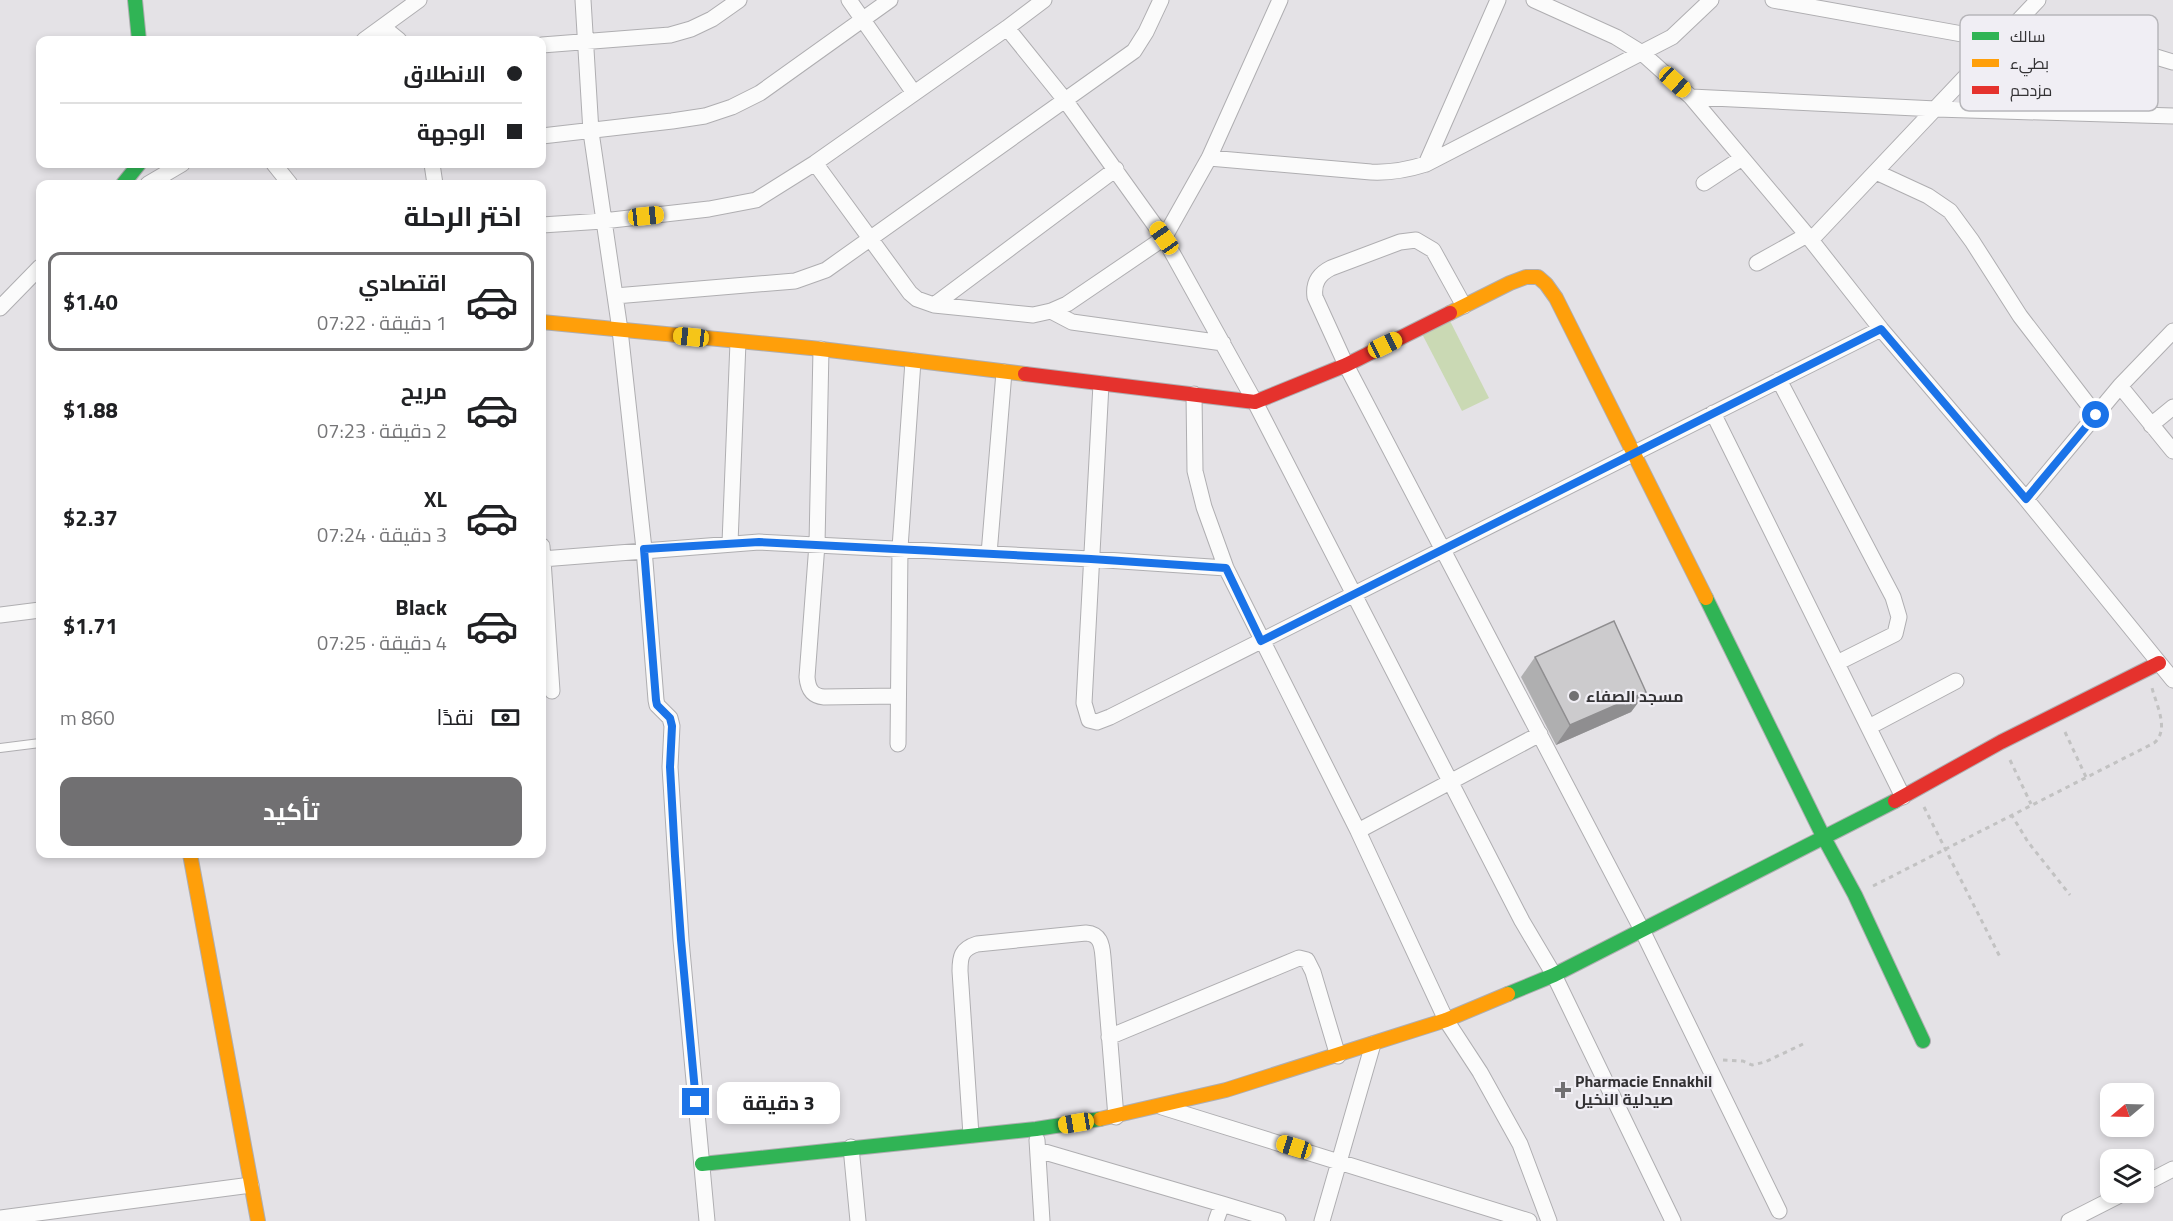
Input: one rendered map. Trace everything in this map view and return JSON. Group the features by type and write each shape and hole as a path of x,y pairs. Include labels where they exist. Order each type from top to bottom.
{"street":[{"path":"135,0 139,36"},
{"path":"370,36 419,0"},
{"path":"584,0 591,132 620,330 644,549 656,700 657,705 670,718 672,726 670,767 680,929 708,1221"},
{"path":"546,45 649,38 691,29 712,19 739,0"},
{"path":"849,0 914,93"},
{"path":"546,136 591,132 705,116 732,107 760,93 890,0"},
{"path":"546,225 603,221 756,200 815,163 1044,0"},
{"path":"615,296 795,281 826,270 1134,51 1161,0"},
{"path":"815,163 916,299 934,305 1033,315 1051,311 1066,304 1164,238 1209,158 1280,0"},
{"path":"1426,164 1498,0"},
{"path":"1534,0 1616,37 1642,53 1691,97 1809,237 1881,329 2026,499 2173,680"},
{"path":"1209,158 1371,172 1390,173 1410,170 1426,164 1672,37 1711,0"},
{"path":"1773,0 1960,34"},
{"path":"2021,15 2031,2"},
{"path":"383,27 394,36"},
{"path":"1007,28 1065,100 1164,238 1223,343 1522,921 1554,975 1673,1221"},
{"path":"2158,58 2173,62"},
{"path":"1757,263 1809,237 1876,172 1960,85"},
{"path":"1691,97 1960,111"},
{"path":"1976,111 2173,116"},
{"path":"1704,183 1742,158"},
{"path":"126,180 136,168"},
{"path":"155,180 175,168"},
{"path":"277,168 287,180"},
{"path":"934,305 1116,169"},
{"path":"1876,172 1928,196 1950,211 2020,316 2096,415"},
{"path":"1464,306 1433,250 1416,240 1400,242 1331,268 1322,273 1314,289 1315,297 1346,364 1441,550 1642,930 1779,1212"},
{"path":"0,308 36,271"},
{"path":"546,322 821,349 1255,402 1346,364 1527,276 1534,276 1545,281 1634,453 1823,836 1855,895 1923,1041"},
{"path":"1051,311 1071,322 1223,343"},
{"path":"1101,384 1084,703 1087,717 1092,722 1110,717 1881,329"},
{"path":"2026,499 2120,386 2173,331"},
{"path":"730,543 738,342"},
{"path":"821,349 817,544 807,677 810,691 824,698 898,696"},
{"path":"898,744 900,548 913,361"},
{"path":"989,554 1004,372"},
{"path":"1779,380 1893,597 1899,616 1895,634 1837,663"},
{"path":"2120,386 2173,451"},
{"path":"1194,394 1195,471 1204,507 1226,568 1358,831 1446,1020 1480,1072 1520,1144 1549,1221"},
{"path":"2151,425 2173,407"},
{"path":"1713,413 1869,727 1909,793"},
{"path":"546,554 759,542 900,548 1226,568"},
{"path":"546,609 552,691"},
{"path":"0,615 36,610"},
{"path":"702,1164 1036,1129 1116,1117 1226,1090 1446,1020 1554,975 1909,793 2001,742 2159,663"},
{"path":"1869,727 1956,681"},
{"path":"1358,831 1540,734"},
{"path":"191,858 258,1221"},
{"path":"971,1135 960,971 960,958 963,951 969,947 1086,933 1096,936 1102,945 1116,1117"},
{"path":"1109,1037 1299,958 1307,960 1313,972 1338,1056"},
{"path":"1322,1221 1373,1044"},
{"path":"1162,1107 1529,1221"},
{"path":"1036,1129 1042,1221"},
{"path":"851,1147 858,1221"},
{"path":"1038,1150 1278,1221"},
{"path":"2154,1179 2173,1169"},
{"path":"0,1218 251,1185"},
{"path":"2069,1221 2104,1203"},
{"path":"1216,1221 1222,1204"}],"lane":[{"path":"0,748 36,744"}],"path":[{"path":"1855,895 2154,743 2160,737 2161,720 2145,670"},
{"path":"2057,714 2086,777"},
{"path":"2001,742 2031,804"},
{"path":"1909,793 1945,848 2000,957"},
{"path":"2011,814 2028,842 2070,895"},
{"path":"1708,1066 1726,1059 1743,1061 1752,1065 1765,1062 1803,1044"}],"green space":[{"path":"1448,317 1489,398 1462,411 1420,330"}],"building":[{"path":"1614,621 1646,692 1570,725 1535,657"}],"traffic: fast":[{"path":"135,0 139,36"},
{"path":"126,180 136,168"},
{"path":"1706,598 1823,836 1855,895 1923,1041"},
{"path":"1508,994 1554,975 1895,801"},
{"path":"702,1164 1036,1129 1100,1119"}],"traffic: slow":[{"path":"1450,313 1526,277 1538,277 1546,284 1556,298 1706,598"},
{"path":"546,322 821,349 1025,374"},
{"path":"191,858 258,1221"},
{"path":"1100,1119 1226,1090 1446,1020 1508,994"}],"traffic: jam":[{"path":"1025,374 1255,402 1346,365 1450,313"},
{"path":"1895,801 2001,742 2159,663"}],"place":[{"name":"مسجد الصفاء","path":"1574,696"},
{"name":"Pharmacie Ennakhil صيدلية النخيل","path":"1563,1090"}],"route":[{"path":"696,1102 675,856 670,767 672,726 670,718 657,705 656,700 644,549 759,542 1226,568 1261,641 1881,329 2026,499 2096,415"}]}
